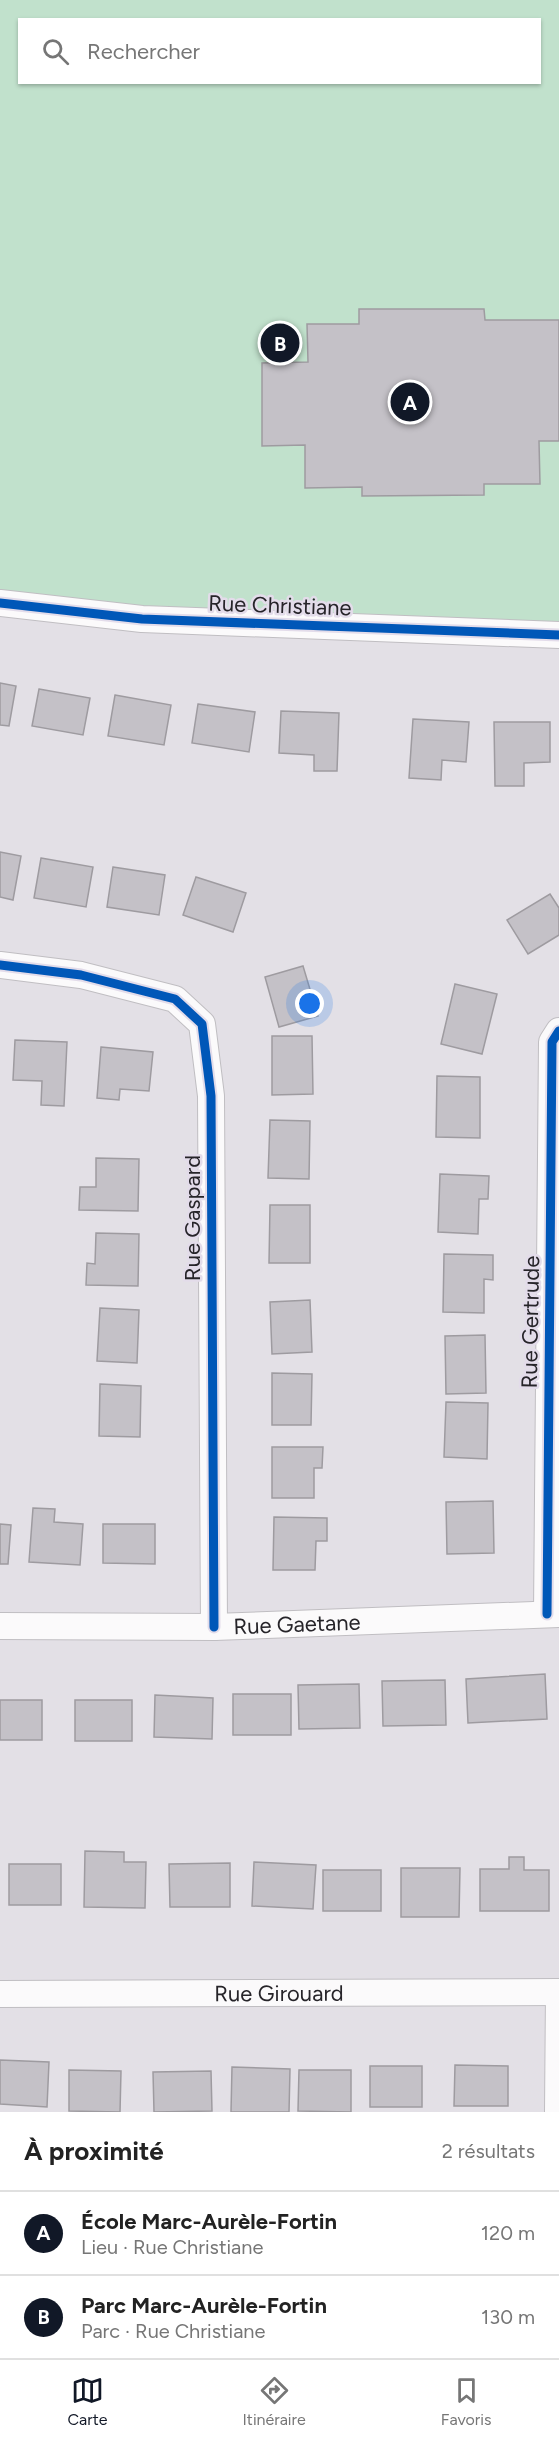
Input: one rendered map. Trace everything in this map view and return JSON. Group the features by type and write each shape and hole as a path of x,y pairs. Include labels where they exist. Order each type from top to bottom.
{"street":[{"name":"Rue Christiane","path":"0,603 142,619 559,634"},
{"name":"Rue Gaspard","path":"0,965 81,975 175,999 202,1024 211,1096 214,1627"},
{"name":"Rue Gertrude","path":"553,1614 552,1042 559,1031"},
{"name":"Rue Gaetane","path":"0,1626 214,1627 553,1614"},
{"name":"Rue Girouard","path":"0,1994 559,1992"},
{"path":"558,2112 559,1992"}],"green space":[{"path":"0,0 559,0 559,635 0,603"}],"building":[{"path":"359,309 484,309 485,320 559,320 559,441 539,441 540,484 484,484 484,495 362,496 362,487 305,488 305,445 262,446 262,363 308,362 307,324 359,324"},
{"path":"0,683 16,686 9,726 0,725"},
{"path":"39,689 90,698 83,735 32,726"},
{"path":"115,695 171,705 164,745 108,736"},
{"path":"198,704 255,712 249,752 192,743"},
{"path":"281,711 339,713 337,771 314,771 314,755 279,753"},
{"path":"413,719 469,722 466,762 442,760 441,780 409,778"},
{"path":"494,722 550,722 550,762 524,763 524,786 495,786"},
{"path":"0,852 21,856 13,900 0,897"},
{"path":"41,858 93,867 86,907 34,898"},
{"path":"113,867 165,875 159,915 107,907"},
{"path":"196,877 246,893 233,932 183,915"},
{"path":"550,894 559,908 559,935 528,954 507,920"},
{"path":"303,966 318,1016 279,1027 265,977"},
{"path":"455,984 497,994 482,1054 441,1044"},
{"path":"272,1036 312,1036 313,1094 272,1095"},
{"path":"15,1040 67,1042 64,1106 41,1105 42,1081 13,1080"},
{"path":"101,1047 153,1052 149,1091 120,1089 119,1100 97,1098"},
{"path":"437,1076 480,1077 480,1138 436,1137"},
{"path":"270,1120 310,1121 309,1179 268,1178"},
{"path":"96,1158 139,1159 138,1211 79,1210 80,1187 96,1187"},
{"path":"440,1174 489,1176 488,1199 479,1199 478,1234 438,1232"},
{"path":"270,1205 310,1205 310,1263 269,1263"},
{"path":"96,1233 139,1234 138,1286 86,1285 87,1263 95,1264"},
{"path":"444,1254 493,1255 493,1280 484,1279 484,1313 443,1312"},
{"path":"310,1300 312,1352 272,1354 270,1302"},
{"path":"100,1308 139,1310 137,1363 97,1361"},
{"path":"485,1335 486,1393 446,1394 445,1336"},
{"path":"272,1373 312,1374 311,1425 272,1425"},
{"path":"100,1384 141,1386 140,1437 99,1436"},
{"path":"446,1402 488,1403 487,1459 444,1457"},
{"path":"272,1447 323,1447 322,1468 314,1468 314,1498 272,1498"},
{"path":"493,1501 494,1553 447,1554 446,1502"},
{"path":"33,1508 55,1509 54,1522 83,1524 80,1565 29,1562"},
{"path":"274,1517 327,1518 327,1541 316,1541 315,1570 273,1570"},
{"path":"0,1524 11,1525 8,1564 0,1564"},
{"path":"103,1524 155,1524 155,1564 103,1563"},
{"path":"545,1674 547,1719 468,1723 466,1679"},
{"path":"445,1680 446,1725 383,1726 382,1681"},
{"path":"359,1684 360,1728 299,1729 298,1685"},
{"path":"233,1694 291,1694 291,1735 233,1735"},
{"path":"155,1695 213,1698 212,1739 154,1737"},
{"path":"0,1700 42,1700 42,1740 0,1740"},
{"path":"75,1700 132,1700 132,1741 75,1741"},
{"path":"85,1851 124,1852 124,1862 146,1862 145,1908 84,1907"},
{"path":"509,1857 524,1857 524,1870 549,1870 549,1911 480,1911 480,1869 509,1869"},
{"path":"254,1862 316,1865 313,1909 252,1906"},
{"path":"230,1863 230,1907 170,1907 169,1864"},
{"path":"9,1864 61,1864 61,1905 9,1905"},
{"path":"401,1868 460,1868 459,1917 401,1917"},
{"path":"323,1870 381,1870 381,1911 323,1911"},
{"path":"0,2060 49,2062 47,2107 0,2104"},
{"path":"455,2065 508,2066 508,2106 454,2106"},
{"path":"370,2066 422,2066 422,2107 370,2107"},
{"path":"232,2067 290,2069 289,2112 231,2112"},
{"path":"69,2070 121,2071 120,2112 69,2111"},
{"path":"299,2070 351,2070 351,2112 298,2111"},
{"path":"211,2071 212,2111 154,2112 153,2072"}],"cycle path":[{"path":"0,603 142,619 559,635"},
{"path":"0,965 81,975 175,999 202,1024 211,1096 214,1627"},
{"path":"547,1614 552,1042 559,1031"}],"place":[{"name":"Parc Marc-Aurèle-Fortin","path":"280,343"},
{"name":"École Marc-Aurèle-Fortin","path":"410,402"}]}
